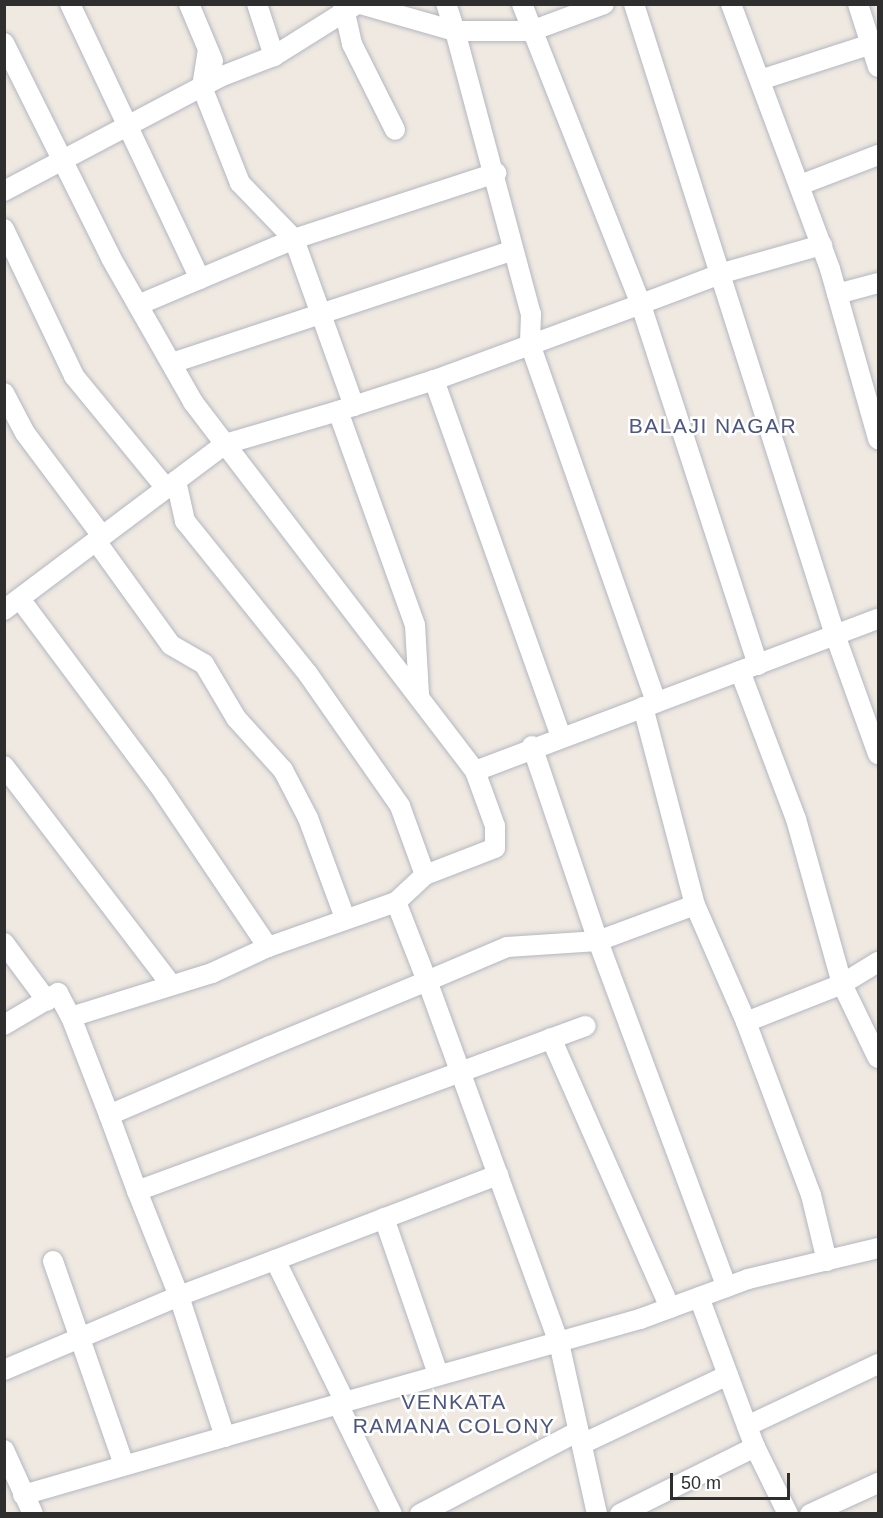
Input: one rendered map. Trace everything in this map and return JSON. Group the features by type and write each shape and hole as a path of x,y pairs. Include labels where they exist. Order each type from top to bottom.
{"street":[{"path":"70,4 125,125 200,279"},
{"path":"189,4 208,50 211,82 240,183 294,239 320,313 346,409 415,625 418,694"},
{"path":"257,4 274,56"},
{"path":"446,4 496,173 511,251 531,314 530,344 649,705 695,905 746,1022 811,1195 827,1261"},
{"path":"522,4 641,304 796,819 842,984 879,1058"},
{"path":"4,190 63,156 211,82 274,56 350,7 455,31 531,31 604,4"},
{"path":"634,4 723,273 834,632 879,754"},
{"path":"731,4 822,245 879,439"},
{"path":"858,4 874,43 879,67"},
{"path":"350,7 351,44 395,130"},
{"path":"4,43 9,64 63,156 138,305 172,363 225,444 475,771 495,826 495,848 425,875 396,902 345,918 327,930 268,947 212,973 169,982 71,1017"},
{"path":"760,80 874,43"},
{"path":"800,184 879,155"},
{"path":"138,305 294,239 496,173"},
{"path":"4,229 74,376 171,485 184,521 308,674 400,806 425,875"},
{"path":"268,947 158,784 9,605 225,444 346,409 434,380 723,273 822,245"},
{"path":"172,363 511,251"},
{"path":"837,294 879,283"},
{"path":"434,380 561,736"},
{"path":"4,393 25,433 171,645 204,664 236,718 283,770 308,818 345,918"},
{"path":"475,771 532,746 823,643 834,632 879,619"},
{"path":"532,746 598,941 727,1287"},
{"path":"4,766 169,982"},
{"path":"396,902 559,1343 595,1512"},
{"path":"109,1115 507,947 598,941 695,905"},
{"path":"4,943 47,1001"},
{"path":"746,1022 842,984 879,962"},
{"path":"4,1025 58,993 71,1017 179,1296 225,1437"},
{"path":"137,1191 586,1026"},
{"path":"551,1038 670,1308"},
{"path":"4,1370 179,1296 498,1175"},
{"path":"384,1218 438,1374"},
{"path":"23,1495 438,1374 559,1343 670,1308 727,1287 879,1248"},
{"path":"275,1260 392,1514"},
{"path":"53,1261 124,1465"},
{"path":"699,1297 755,1447 788,1514"},
{"path":"747,1426 879,1364"},
{"path":"420,1514 580,1437 728,1375"},
{"path":"620,1514 755,1447"},
{"path":"4,1450 33,1514"},
{"path":"810,1514 879,1483"}],"district":[{"name":"BALAJI NAGAR","path":"713,426"},
{"name":"VENKATA RAMANA COLONY","path":"454,1414"}]}
